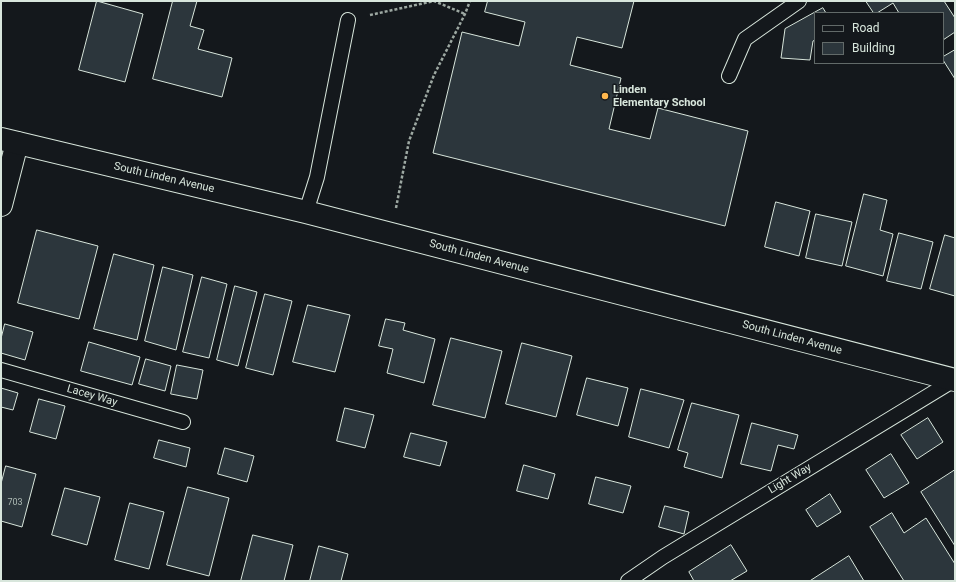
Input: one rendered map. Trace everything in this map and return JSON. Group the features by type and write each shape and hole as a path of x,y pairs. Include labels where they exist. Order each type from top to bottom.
{"street":[{"name":"South Linden Avenue","path":"9,141 306,212 954,380"},
{"path":"1,205 9,141"}],"lane":[{"path":"729,76 745,39 799,1"},
{"path":"306,212 317,177 348,20"},
{"name":"Lacey Way","path":"1,370 183,422"},
{"name":"Light Way","path":"628,581 663,556 954,380"}],"path":[{"path":"348,20 434,1 465,14"},
{"path":"396,209 408,141 434,75 470,1"}],"building":[{"path":"97,1 143,14 125,82 79,70"},
{"path":"173,1 197,1 190,26 204,30 198,49 232,58 222,97 153,79"},
{"name":"Linden Elementary School","path":"488,1 634,1 622,48 577,37 570,65 621,78 609,129 650,139 658,108 748,131 725,226 433,153 462,32 519,46 525,22 485,12"},
{"path":"866,1 944,1 955,18 955,32 944,39 944,12 898,12 893,3 879,12 873,12"},
{"path":"823,8 825,12 816,12"},
{"path":"814,13 814,40 810,60 781,58 785,29"},
{"path":"955,50 955,79 944,62 944,56"},
{"path":"864,194 887,200 880,230 893,234 883,276 846,266"},
{"path":"776,202 810,211 799,256 765,247"},
{"path":"816,214 852,222 842,266 806,258"},
{"path":"37,230 98,246 79,319 18,303"},
{"path":"899,233 933,242 921,289 887,281"},
{"path":"945,235 955,238 955,296 930,289"},
{"path":"114,254 154,265 137,340 94,329"},
{"path":"163,267 193,275 176,350 145,341"},
{"path":"202,277 227,284 209,358 183,352"},
{"path":"235,286 257,292 238,366 217,360"},
{"path":"265,294 292,301 273,375 246,368"},
{"path":"308,305 350,315 335,372 293,362"},
{"path":"386,319 405,323 403,330 435,339 424,383 387,373 393,349 379,346"},
{"path":"5,324 33,332 25,360 1,353 1,339"},
{"path":"451,338 502,351 485,418 433,405"},
{"path":"89,342 140,357 132,385 81,371"},
{"path":"522,343 572,356 556,417 506,404"},
{"path":"146,359 171,366 165,391 139,384"},
{"path":"177,365 203,370 197,399 171,394"},
{"path":"587,378 628,388 618,426 577,415"},
{"path":"1,388 18,393 13,410 1,407"},
{"path":"641,389 684,400 669,448 629,437"},
{"path":"39,399 65,406 56,439 30,432"},
{"path":"692,403 739,415 722,478 684,467 688,453 678,450"},
{"path":"345,408 374,415 365,448 337,441"},
{"path":"928,418 943,442 917,459 901,435"},
{"path":"752,423 798,435 794,449 778,445 771,471 741,464"},
{"path":"411,433 447,442 440,466 404,457"},
{"path":"159,440 190,448 186,467 154,458"},
{"path":"225,448 254,456 247,482 218,474"},
{"path":"891,454 909,483 884,498 866,470"},
{"path":"524,465 555,474 548,499 517,491"},
{"path":"6,466 36,474 22,527 1,521 1,484"},
{"path":"955,470 955,546 921,492"},
{"path":"596,477 631,486 623,513 589,504"},
{"path":"188,487 229,498 209,576 167,565"},
{"path":"65,488 100,497 87,545 52,535"},
{"path":"830,494 841,512 817,527 806,510"},
{"path":"130,503 164,512 149,569 115,560"},
{"path":"665,506 689,512 684,534 659,527"},
{"path":"892,513 904,533 926,518 955,564 955,581 904,581 870,527"},
{"path":"253,535 293,545 284,581 241,581"},
{"path":"731,545 747,571 730,581 694,581 689,572"},
{"path":"319,546 348,554 341,581 310,581"},
{"path":"849,556 864,581 810,581"}],"place":[{"name":"Linden Elementary School","path":"605,96"}]}
